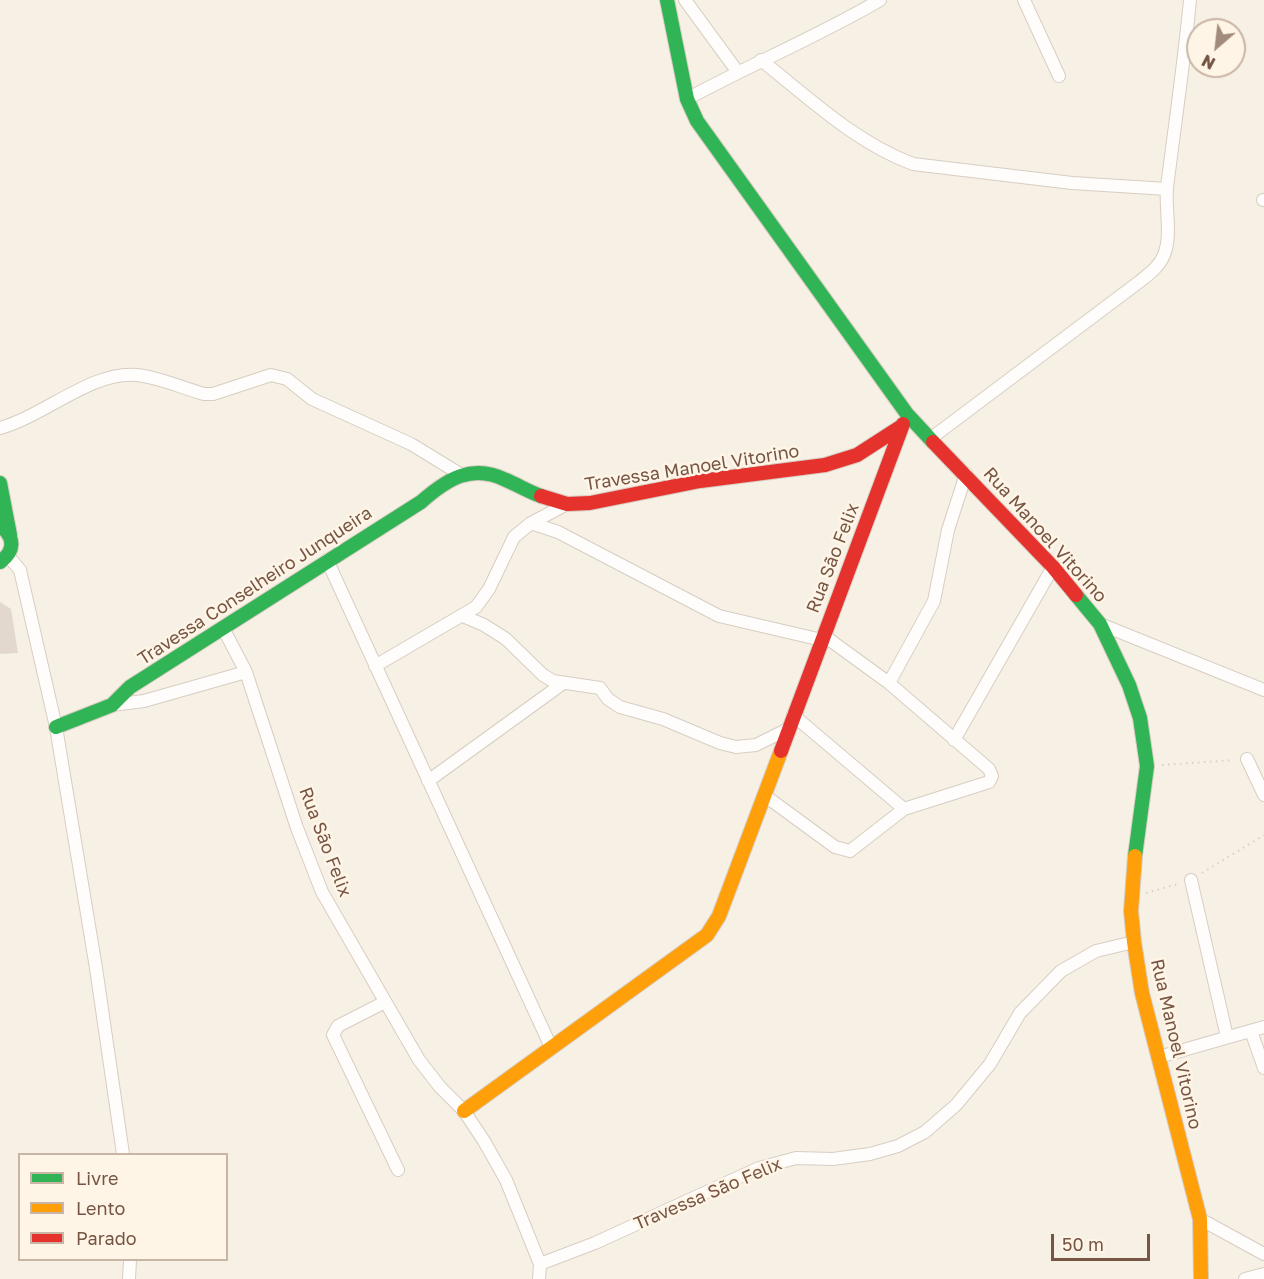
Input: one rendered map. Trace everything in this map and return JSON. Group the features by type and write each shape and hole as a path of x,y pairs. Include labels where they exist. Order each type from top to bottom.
{"street":[{"name":"Rua Manoel Vitorino","path":"667,0 687,99 697,121 905,420 930,439 966,474 1053,567 1100,624 1128,686 1140,718 1147,766 1132,868 1131,911 1134,942 1142,993 1200,1219 1201,1279"},
{"path":"685,0 737,71"},
{"path":"687,99 737,71 817,35 880,0"},
{"path":"1024,0 1059,76"},
{"path":"930,439 1156,268 1167,245 1167,189 1184,65 1190,0"},
{"path":"761,60 869,143 891,156 913,164 1072,183 1167,189"},
{"path":"0,428 30,418 80,390 111,376 140,375 204,394 213,394 270,375 279,375 312,399 411,444 459,474"},
{"name":"Travessa Manoel Vitorino","path":"459,474 477,472 502,478 534,494 567,504 619,499 700,481 825,465 858,454 905,420"},
{"name":"Rua São Felix","path":"464,1111 550,1047 648,981 707,935 719,916 905,420"},
{"name":"Travessa Conselheiro Junqueira","path":"112,705 130,687 224,630 327,560 421,502 439,486 459,474"},
{"path":"889,683 934,601 948,530 966,474"},
{"path":"0,483 5,530 12,546 3,562 20,570 56,727 104,1014 123,1153"},
{"path":"375,666 476,607 489,589 514,537 531,523 567,504"},
{"path":"531,523 558,532 719,616 823,637 889,683 989,769 992,776 989,782 904,809 850,851 845,851 764,795"},
{"path":"327,560 550,1047"},
{"path":"954,740 1053,567"},
{"path":"464,616 506,639 543,675 562,684 600,688 608,699 620,707 663,719 720,743 736,747 756,745 791,722 904,809"},
{"path":"1100,624 1264,690"},
{"name":"Rua São Felix","path":"224,630 246,672 322,892 419,1060 440,1087 464,1111 506,1180 540,1264"},
{"name":"Travessa Conselheiro Junqueira","path":"56,727 112,705 144,701 246,672"},
{"path":"428,781 562,684"},
{"path":"1247,759 1264,795"},
{"path":"1191,880 1227,1037"},
{"name":"Travessa São Felix","path":"540,1264 595,1243 759,1168 796,1158 833,1160 870,1154 898,1146 925,1132 956,1105 990,1064 1020,1013 1061,971 1096,951 1134,942"},
{"path":"385,1002 338,1026 333,1035 398,1170"},
{"path":"1159,1057 1264,1027"},
{"path":"1251,1031 1264,1068"},
{"path":"1200,1219 1264,1254"},
{"path":"129,1279 130,1261"},
{"path":"539,1279 540,1264"},
{"path":"1245,1279 1264,1274"}],"path":[{"path":"1147,766 1247,759"}],"building":[{"path":"0,602 11,609 18,653 0,654"}],"traffic: fast":[{"path":"667,0 687,99 697,121 907,414 933,442"},
{"path":"56,727 112,705 130,687 421,502 450,480 471,473 494,475 541,496"},
{"path":"0,483 10,535"},
{"path":"0,562 11,549 9,535 1,526"},
{"path":"1076,595 1100,624 1129,685 1140,718 1147,766 1135,856"}],"traffic: slow":[{"path":"464,1111 707,935 719,916 781,751"},
{"path":"1135,856 1131,911 1134,942 1142,993 1200,1219 1201,1279"}],"traffic: jam":[{"path":"781,751 903,424"},
{"path":"541,496 567,504 590,503 700,481 825,465 857,455 902,426"},
{"path":"933,442 1053,567 1076,595"}]}
